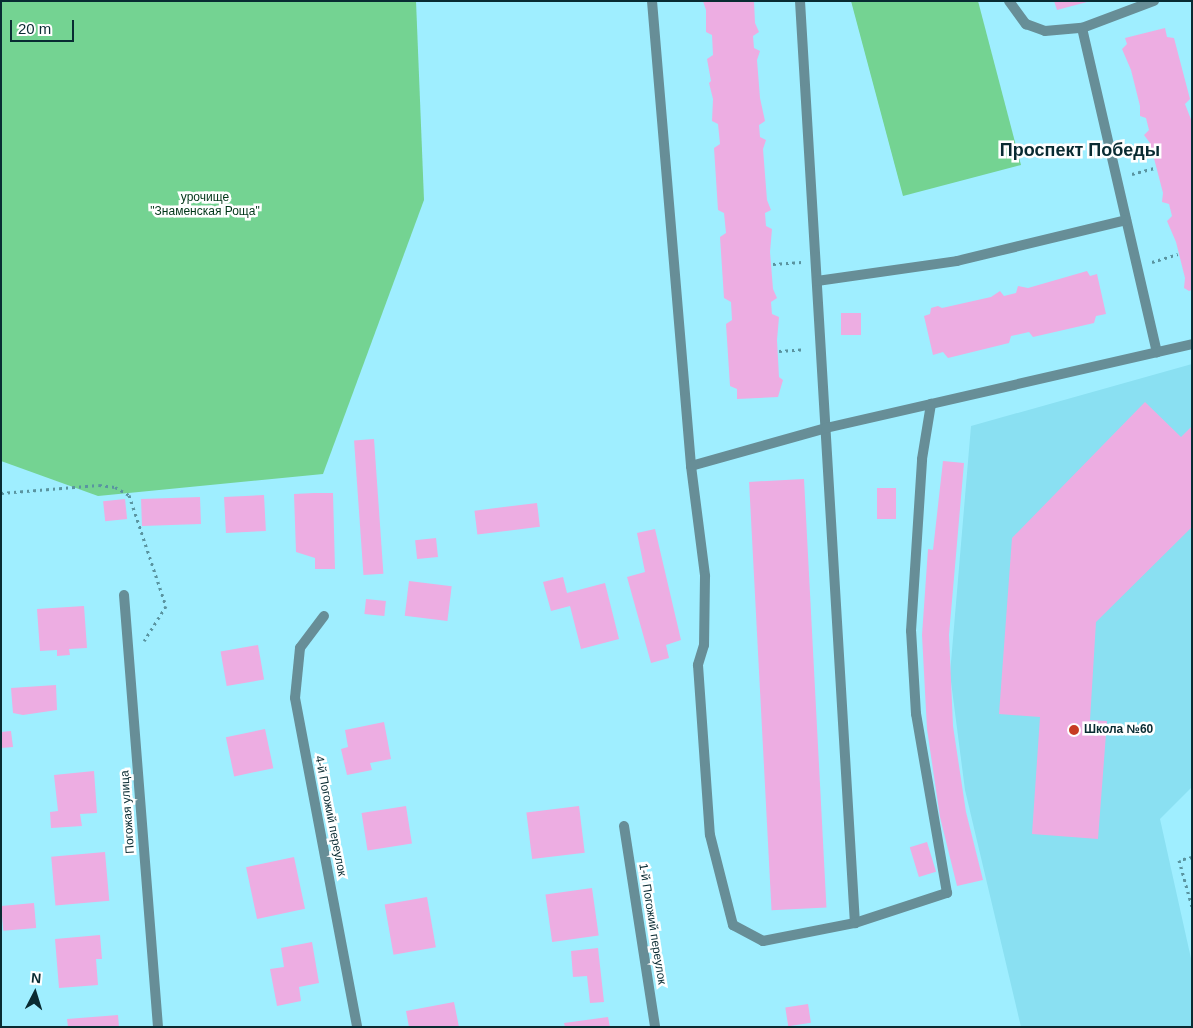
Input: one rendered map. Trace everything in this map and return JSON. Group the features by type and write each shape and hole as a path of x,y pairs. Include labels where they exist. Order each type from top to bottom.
{"street":[{"path":"652,1 691,466 705,576 704,645 698,665 702,762 710,835 733,924 763,941 855,923 947,893 916,714 911,631 922,459 931,404"},
{"path":"800,1 855,923"},
{"path":"1010,1 1026,24 1044,31 1082,28 1133,5 1154,1"},
{"path":"1082,28 1157,352"},
{"path":"817,281 957,261 1126,220"},
{"path":"691,466 826,428 1192,344"},
{"name":"Погожая улица","path":"124,595 158,1027"},
{"name":"4-й Погожий переулок","path":"324,616 300,648 295,698 357,1027"},
{"name":"1-й Погожий переулок","path":"624,826 655,1027"}],"path":[{"path":"1117,178 1155,168"},
{"path":"1137,266 1178,254"},
{"path":"772,264 816,261"},
{"path":"779,351 821,348"},
{"path":"1,493 115,487 129,495 166,606 143,642 128,650"},
{"path":"1192,857 1179,860 1192,907"}],"shaded area":[{"name":"Школа №60","path":"1192,364 1192,787 1160,819 1192,963 1192,1027 1021,1027 965,790 950,674 971,426"}],"green space":[{"name":"урочище \"Знаменская Роща\"","path":"1,1 416,1 424,200 323,474 98,496 1,461"},
{"path":"851,1 978,1 1021,165 903,196"}],"building":[{"path":"703,1 754,1 755,23 759,32 753,36 754,48 760,51 757,60 760,98 765,121 759,125 760,137 766,140 763,149 767,200 771,210 765,213 766,226 772,229 770,252 773,289 777,298 771,302 772,314 779,317 777,340 779,377 783,380 778,397 737,399 737,389 730,386 726,324 732,320 731,302 724,298 720,237 726,233 724,213 718,210 714,148 720,144 718,124 712,121 713,99 709,83 711,81 707,59 713,55 712,35 706,32 706,10"},
{"path":"1054,1 1087,1 1087,2 1057,10"},
{"path":"1165,28 1167,37 1174,38 1190,99 1185,104 1192,122 1192,290 1189,291 1184,288 1185,278 1176,242 1167,221 1172,216 1169,204 1162,202 1163,193 1150,143 1144,135 1149,130 1146,118 1140,116 1140,106 1131,70 1122,49 1127,44 1125,38"},
{"path":"1087,271 1090,276 1097,274 1106,314 1096,316 1094,323 1033,337 1029,332 1011,336 1009,343 948,358 943,352 933,355 924,316 930,314 931,308 938,306 942,308 991,297 1000,291 1004,296 1016,293 1018,286 1028,288"},
{"path":"841,313 861,313 861,335 841,335"},
{"path":"1145,402 1181,437 1192,426 1192,527 1096,622 1090,720 1107,721 1098,839 1032,834 1040,717 999,714 1012,538"},
{"path":"374,439 383,574 363,575 354,440"},
{"path":"943,461 964,463 949,635 953,726 966,812 983,880 957,886 940,817 927,729 922,635 928,549 933,550"},
{"path":"804,479 826,907 772,910 749,482"},
{"path":"877,488 896,488 896,519 877,519"},
{"path":"333,493 335,569 315,569 315,558 296,552 294,494"},
{"path":"264,495 266,531 226,533 224,497"},
{"path":"200,497 201,524 142,526 141,499"},
{"path":"125,499 127,519 105,521 103,501"},
{"path":"537,503 540,527 477,534 474,511"},
{"path":"655,529 681,640 666,645 669,658 651,663 627,577 645,572 637,533"},
{"path":"436,538 438,557 417,559 415,540"},
{"path":"563,577 567,593 605,583 619,639 581,649 570,606 551,611 543,582"},
{"path":"409,581 452,586 447,621 405,616"},
{"path":"366,599 386,601 384,616 364,614"},
{"path":"84,606 87,648 69,649 70,655 57,656 57,650 40,651 37,609"},
{"path":"258,645 264,679 227,686 221,652"},
{"path":"56,685 57,710 23,715 13,713 11,688"},
{"path":"384,722 391,759 370,763 372,770 347,775 341,749 348,747 345,730"},
{"path":"265,729 273,768 234,776 226,737"},
{"path":"11,731 13,747 1,748 1,732"},
{"path":"94,771 97,813 80,814 82,826 51,828 50,812 58,811 54,775"},
{"path":"406,806 412,844 367,851 362,813"},
{"path":"579,806 585,853 532,859 526,812"},
{"path":"927,842 936,872 919,877 910,847"},
{"path":"105,852 109,901 55,906 51,857"},
{"path":"294,857 305,909 257,919 246,867"},
{"path":"592,888 599,936 552,942 545,895"},
{"path":"427,897 436,947 394,955 385,904"},
{"path":"34,903 36,928 3,931 1,906"},
{"path":"100,935 102,959 96,959 98,985 59,988 55,939"},
{"path":"312,942 319,983 299,987 301,1001 277,1006 270,969 284,967 281,948"},
{"path":"598,948 604,1002 590,1003 587,976 573,977 571,951"},
{"path":"454,1002 459,1027 409,1027 406,1011"},
{"path":"808,1004 811,1023 788,1026 785,1008"},
{"path":"118,1015 119,1027 68,1027 67,1019"},
{"path":"608,1017 610,1027 565,1027 564,1023"}],"place":[{"name":"Школа №60","path":"1074,730"}],"district":[{"name":"Проспект Победы","path":"1080,150"}]}
